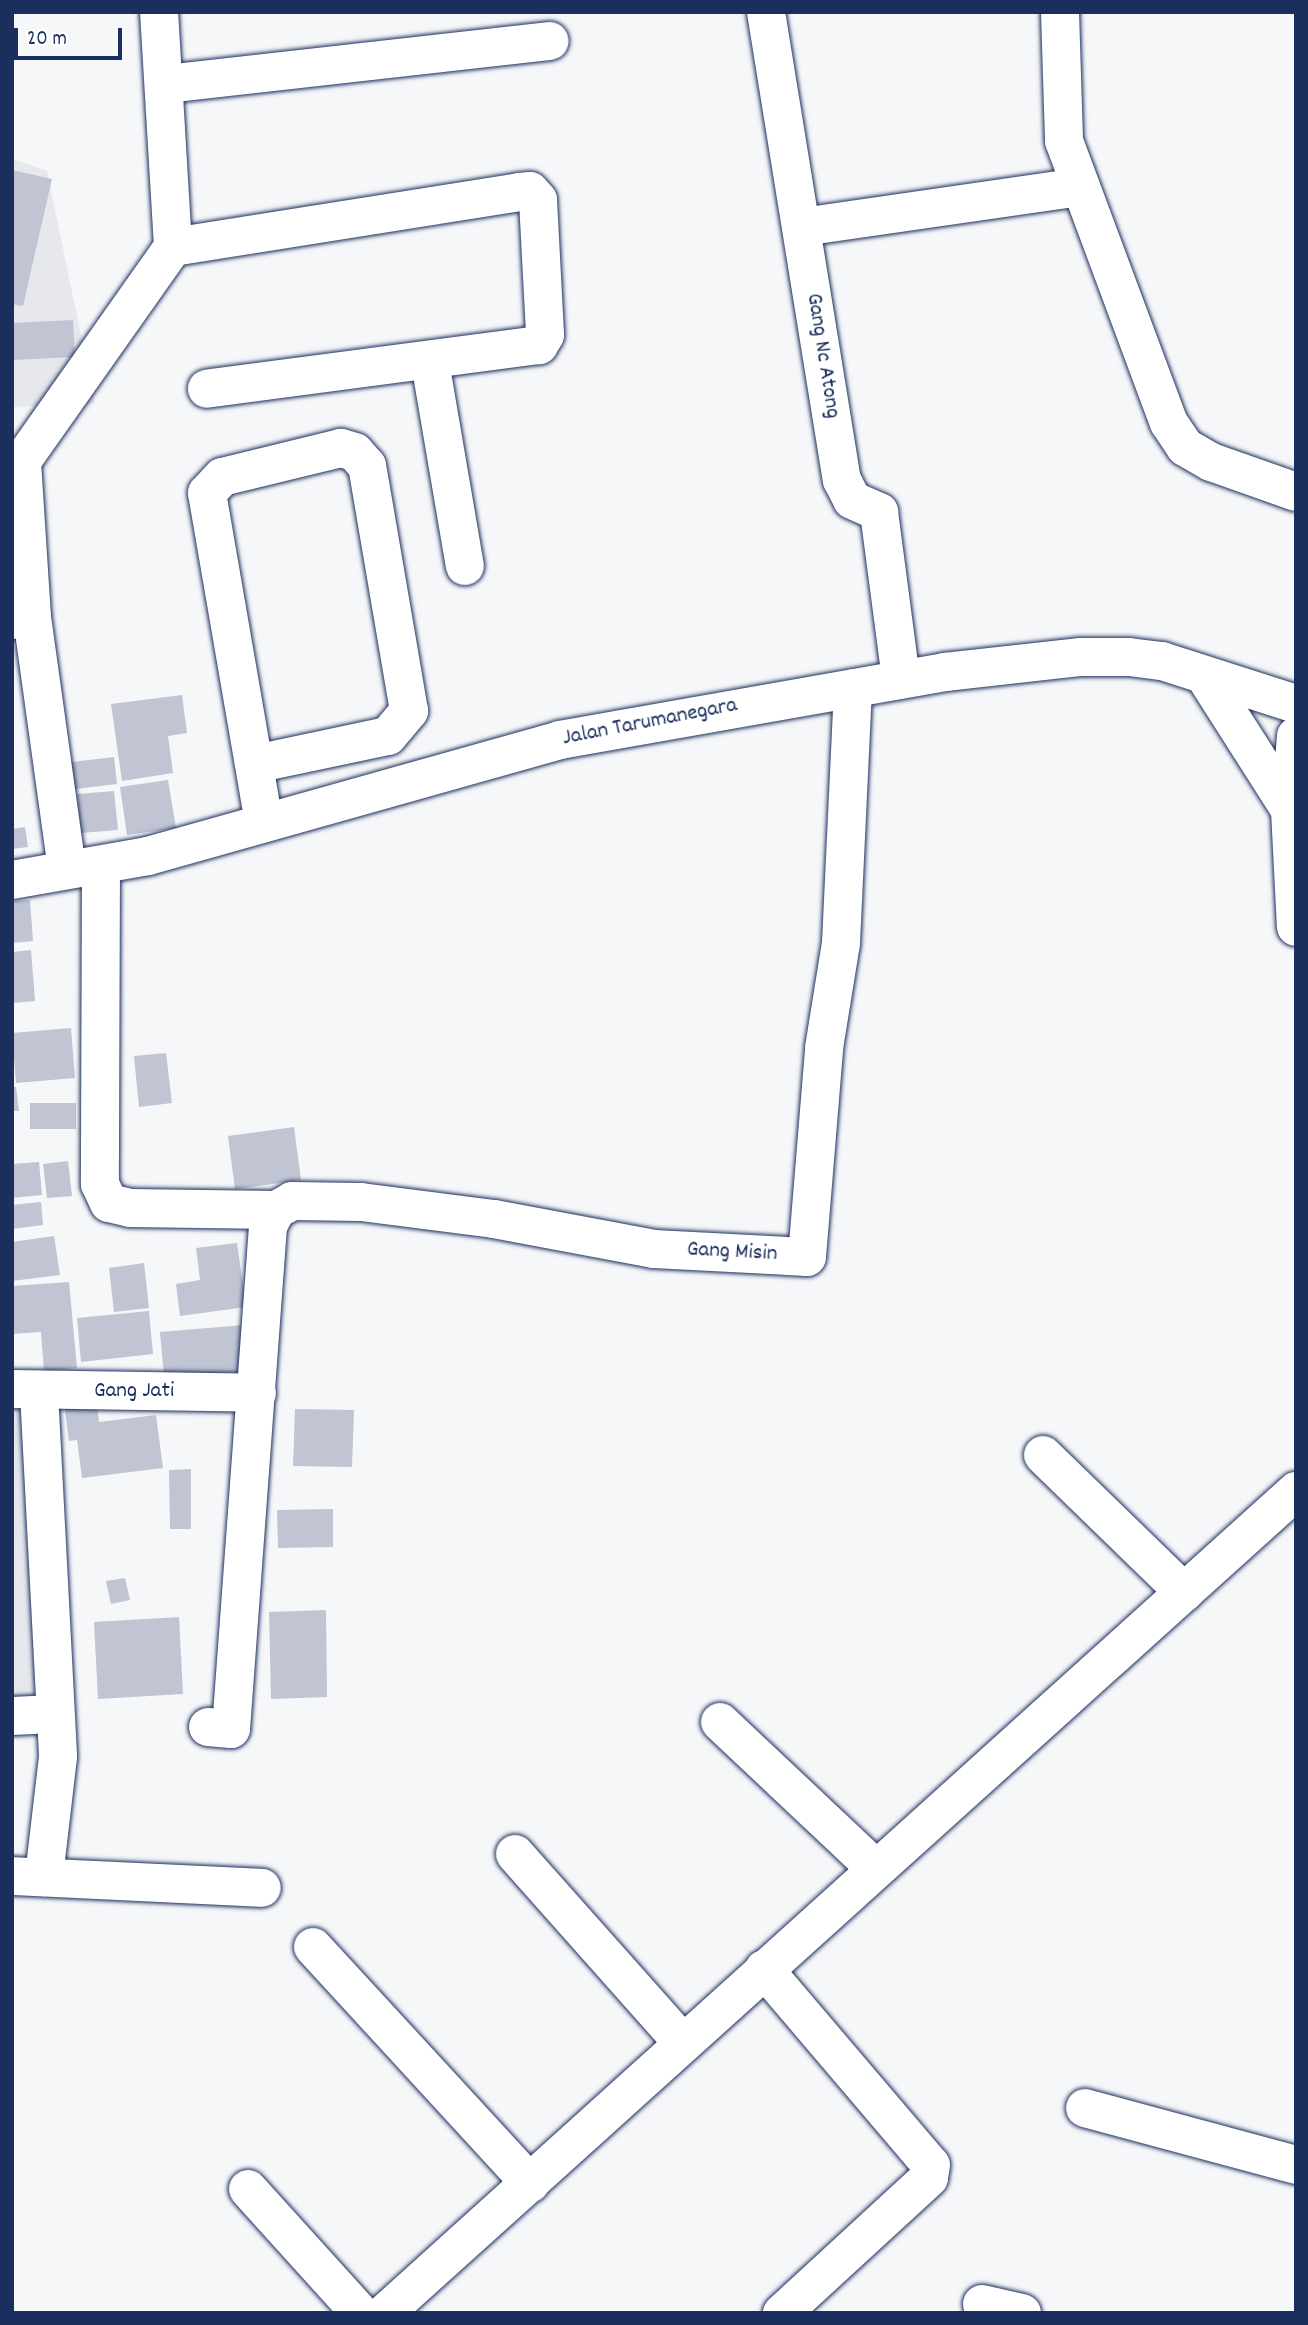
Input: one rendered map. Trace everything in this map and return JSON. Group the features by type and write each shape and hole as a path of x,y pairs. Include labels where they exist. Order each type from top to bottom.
{"street":[{"path":"159,12 166,84 173,247 17,461 22,618 84,867 100,1184 109,1203 130,1209 276,1210 268,1226 231,1729 208,1727"},
{"name":"Gang Nc Atong","path":"766,12 842,480 852,500 879,512 901,680"},
{"path":"1060,12 1062,118 1079,187 1105,242 1169,422 1185,447 1296,492"},
{"path":"166,84 550,41"},
{"path":"802,227 1079,187"},
{"path":"173,247 535,194 545,335 539,345 430,362 207,389"},
{"path":"430,362 466,566"},
{"path":"255,764 388,736 409,711 367,466 355,452 341,448 222,477 207,493 264,823"},
{"name":"Jalan Tarumanegara","path":"12,880 84,867 264,823 560,740 901,680 1081,657 1162,661 1206,678 1296,704"},
{"path":"1206,678 1290,810"},
{"name":"Gang Misin","path":"276,1210 292,1200 361,1202 494,1219 653,1249 807,1257 824,1048 841,943 853,688"},
{"path":"1296,736 1290,810 1296,927"},
{"path":"25,1391 54,1605 54,1714 58,1757 28,1877 262,1888"},
{"name":"Gang Jati","path":"25,1391 257,1392"},
{"path":"1043,1455 1184,1592"},
{"path":"385,2313 682,2042 1296,1491"},
{"path":"12,1716 54,1714"},
{"path":"720,1722 876,1869"},
{"path":"515,1854 682,2042"},
{"path":"313,1947 530,2183"},
{"path":"764,1969 932,2165 929,2178 782,2313"},
{"path":"1085,2108 1296,2165"},
{"path":"248,2189 360,2313"},
{"path":"982,2304 1021,2313"}],"shaded area":[{"path":"12,159 47,171 95,403 12,407"},
{"path":"12,1386 28,1387 56,1721 12,1718"}],"building":[{"path":"12,170 52,179 23,306 12,304"},
{"path":"73,320 75,357 12,360 12,323"},
{"path":"182,695 187,733 168,736 173,773 122,781 111,704"},
{"path":"114,757 117,784 67,790 64,763"},
{"path":"168,780 176,828 127,835 120,787"},
{"path":"114,791 118,830 81,833 77,794"},
{"path":"25,827 28,847 12,849 12,829"},
{"path":"30,900 33,941 12,943 12,901"},
{"path":"31,950 35,1001 12,1003 12,952"},
{"path":"71,1028 75,1078 16,1083 12,1033"},
{"path":"166,1053 172,1103 139,1107 134,1056"},
{"path":"12,1087 16,1087 19,1111 12,1111"},
{"path":"30,1103 76,1103 76,1129 30,1129"},
{"path":"294,1127 301,1180 235,1189 228,1136"},
{"path":"68,1161 72,1196 47,1198 43,1164"},
{"path":"39,1162 42,1195 12,1198 12,1164"},
{"path":"41,1202 43,1225 12,1229 12,1205"},
{"path":"54,1236 60,1275 12,1281 12,1242"},
{"path":"237,1243 246,1307 180,1316 176,1284 200,1280 196,1248"},
{"path":"144,1263 149,1308 114,1312 109,1268"},
{"path":"69,1282 77,1368 44,1372 41,1332 12,1334 12,1286"},
{"path":"149,1311 153,1354 81,1362 77,1318"},
{"path":"244,1325 247,1371 164,1376 160,1332"},
{"path":"96,1398 99,1422 156,1415 163,1468 82,1478 77,1440 69,1441 64,1402"},
{"path":"295,1409 354,1410 352,1467 293,1466"},
{"path":"191,1469 191,1529 170,1529 169,1470"},
{"path":"333,1509 333,1547 278,1548 277,1510"},
{"path":"125,1578 130,1600 111,1604 106,1581"},
{"path":"326,1610 327,1697 271,1699 269,1612"},
{"path":"179,1617 183,1694 98,1699 94,1622"}]}
